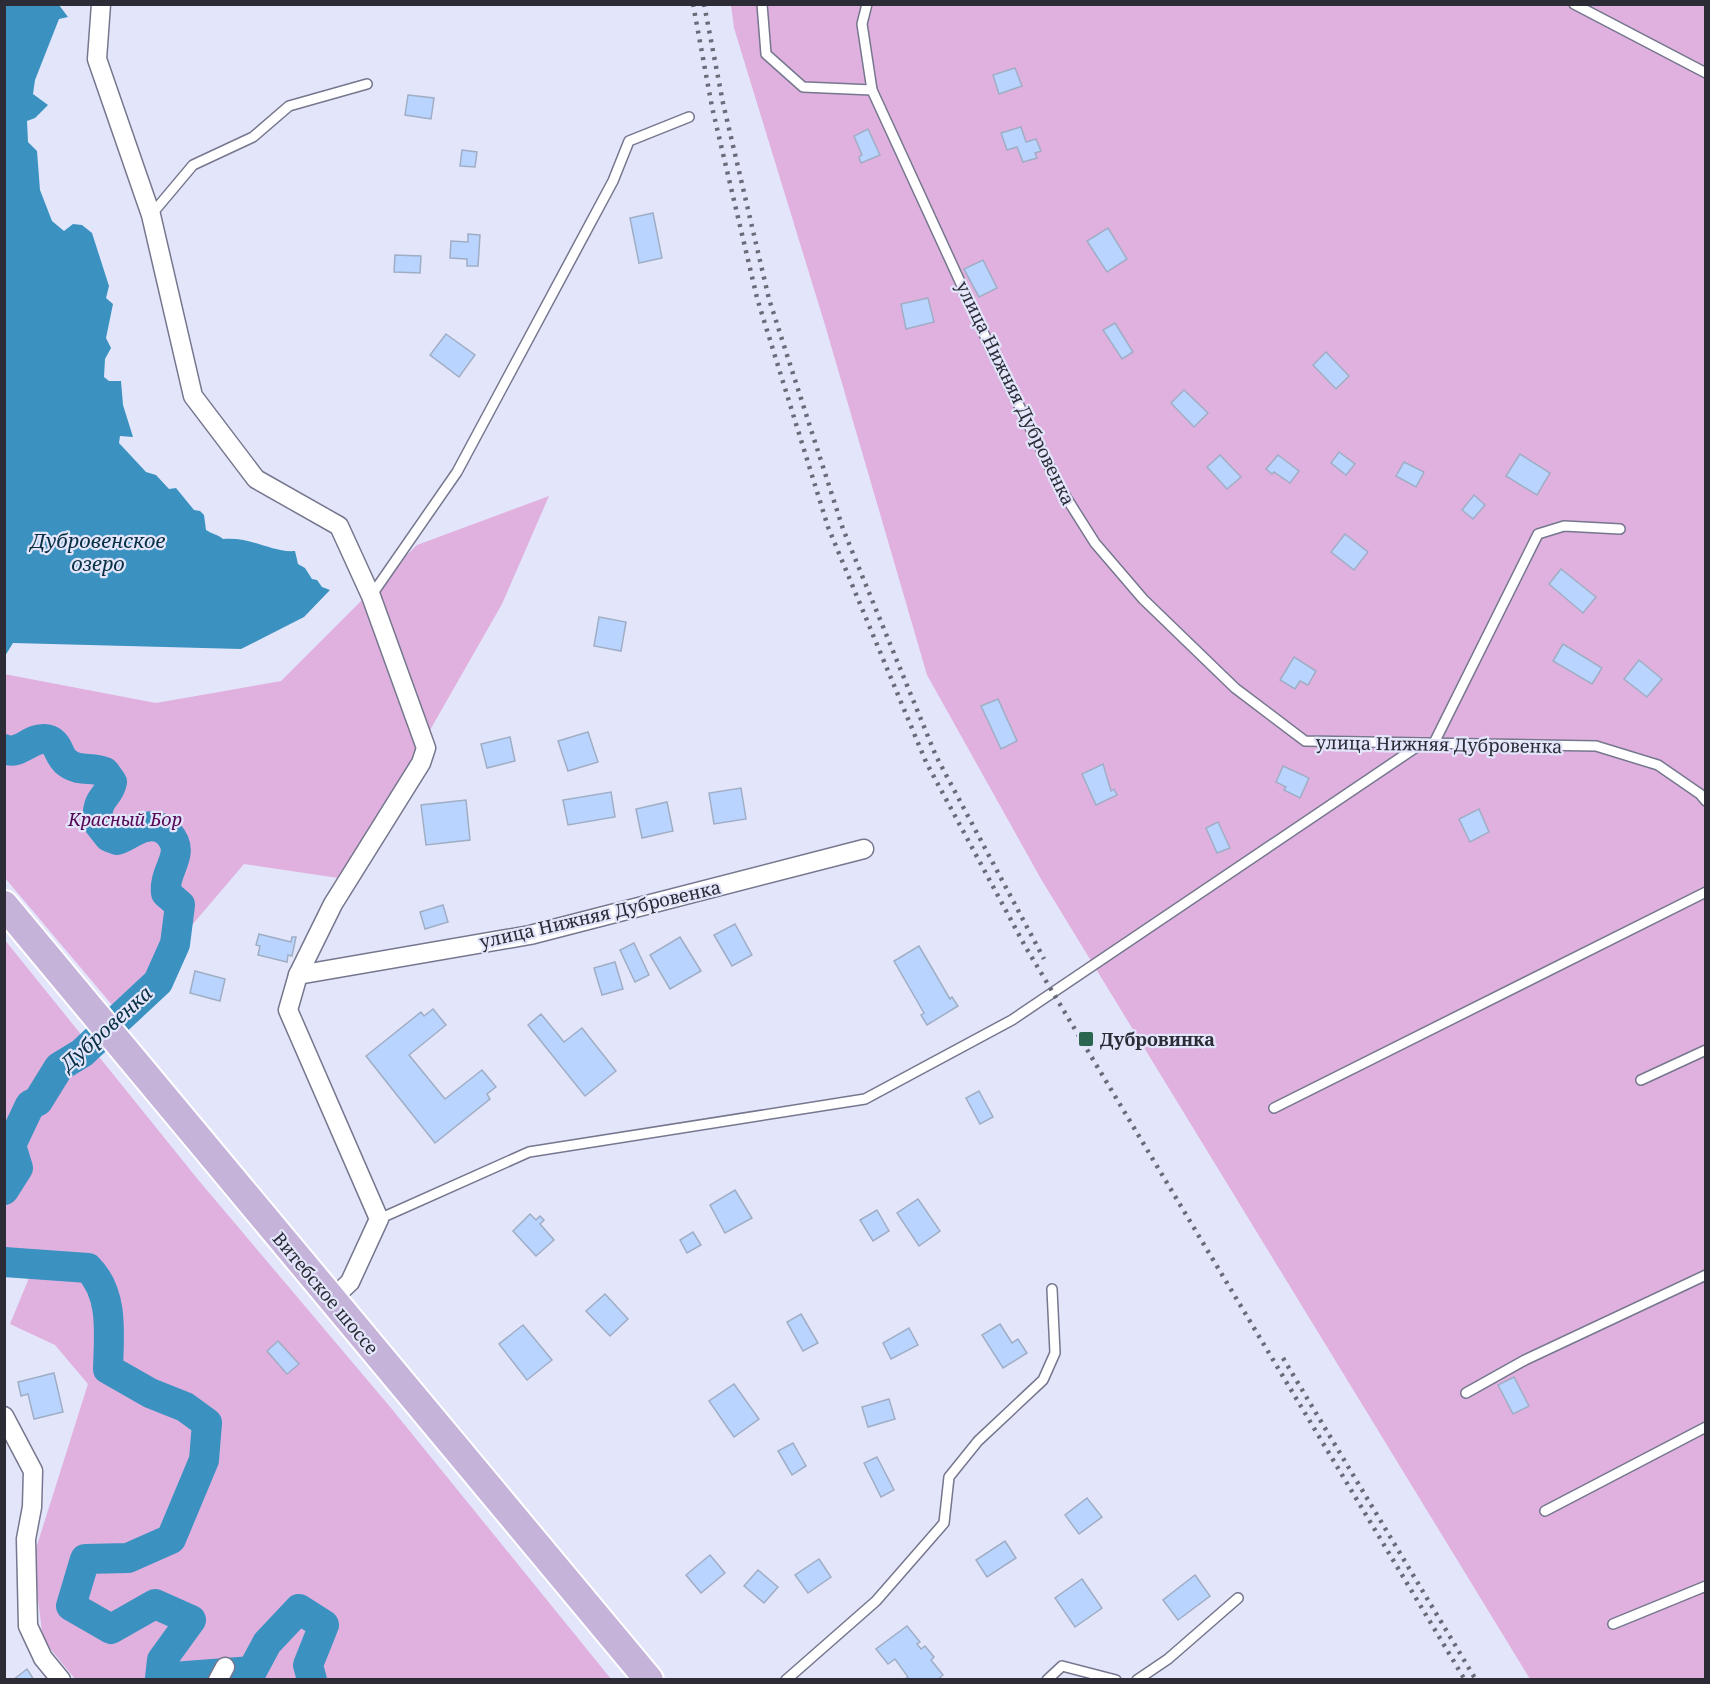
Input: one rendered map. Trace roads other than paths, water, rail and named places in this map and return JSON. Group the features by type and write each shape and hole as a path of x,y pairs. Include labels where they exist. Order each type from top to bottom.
{"main road":[{"name":"Витебское шоссе","path":"7,914 42,950 649,1680"}],"street":[{"path":"100,4 97,59 151,215 193,396 256,479 339,526 371,596 426,748 421,763 333,904 298,975 288,1010 379,1219 350,1282 331,1300"},
{"name":"улица Нижняя Дубровенка","path":"298,975 530,934 864,849"},
{"path":"4,1416 33,1471 32,1507 26,1539 28,1626 43,1658 61,1680"}],"lane":[{"path":"762,4 766,54 803,87 872,90"},
{"name":"улица Нижняя Дубровенка","path":"867,4 862,24 872,90 990,347 1059,486 1095,543 1143,600 1235,688 1305,741 1419,745 1596,746 1658,765 1704,794"},
{"path":"1574,4 1706,73"},
{"path":"151,215 193,165 253,137 288,106 367,84"},
{"path":"371,596 457,471 613,180 629,141 689,117"},
{"path":"1433,745 1538,534 1564,526 1620,529"},
{"path":"379,1219 529,1152 865,1099 1012,1020 1419,745"},
{"path":"1274,1108 1706,892"},
{"path":"1641,1080 1706,1050"},
{"path":"1466,1393 1526,1360 1706,1275"},
{"path":"786,1680 876,1601 944,1522 949,1477 978,1441 1043,1380 1055,1353 1052,1289"},
{"path":"1545,1510 1706,1427"},
{"path":"1613,1624 1706,1586"},
{"path":"1137,1680 1168,1659 1238,1598"},
{"path":"1047,1680 1062,1666 1116,1680"}],"water":[{"name":"Дубровенское озеро","path":"4,5 59,5 68,17 59,19 35,80 33,94 48,105 35,118 27,121 28,142 37,151 40,190 52,221 64,231 73,224 82,225 92,233 109,286 106,298 113,304 106,338 111,348 105,359 104,377 109,381 121,381 123,405 133,437 120,436 119,443 146,472 156,475 169,489 176,488 194,510 204,515 206,530 223,539 243,540 278,550 295,551 298,564 305,568 312,579 330,590 304,617 241,649 13,643 5,656"}],"waterway":[{"name":"Дубровенка","path":"4,749 15,750 39,739 49,740 55,744 62,758 70,765 105,772 112,782 98,808 98,823 109,837 117,840 149,826 158,827 168,833 176,848 166,884 166,893 180,905 175,944 158,982 82,1053 59,1067 38,1101 30,1105 11,1145 18,1168 4,1190"},
{"name":"Дубровенка","path":"4,1262 88,1268 96,1278 106,1302 109,1329 108,1369 150,1393 185,1407 207,1423 204,1460 171,1539 128,1558 85,1559 71,1606 111,1629 155,1604 191,1620 162,1660 160,1678 252,1671 267,1643 299,1609 324,1625 308,1665 312,1680"}],"railway":[{"path":"693,4 712,107 757,298 828,527 926,762 1025,946 1465,1680"},
{"path":"704,4 723,103 769,299 843,529 936,756 1044,959"},
{"path":"1283,1358 1476,1680"}],"place":[{"name":"Дубровинка","path":"1086,1039"}],"park label":[{"name":"Красный Бор","path":"125,819"}]}
